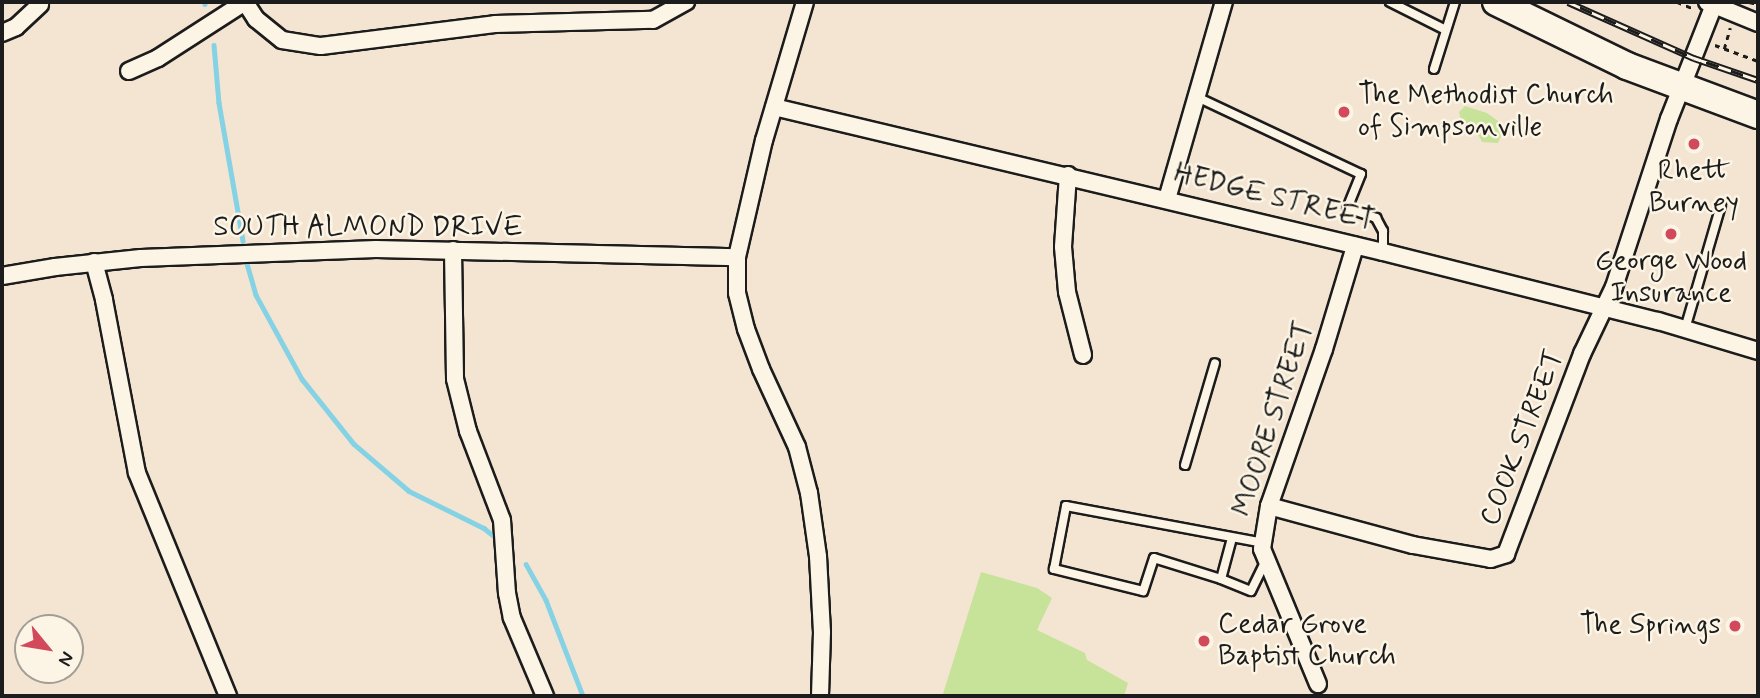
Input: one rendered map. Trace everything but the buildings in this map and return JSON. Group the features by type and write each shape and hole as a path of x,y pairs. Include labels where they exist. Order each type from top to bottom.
{"main road":[{"path":"1496,2 1615,60 1681,88 1758,115"}],"street":[{"path":"129,71 158,58 245,2 256,19 282,40 321,46 495,24 653,20 686,2"},
{"path":"805,2 774,107 737,257 737,293 746,330 761,369 797,447 809,494 818,556 822,632 820,696"},
{"path":"1167,200 1224,2"},
{"path":"1604,307 1614,287 1681,88 1702,40 1708,4 1758,23"},
{"path":"2,33 16,27 40,5"},
{"name":"HEDGE STREET","path":"774,107 1383,252 1604,307 1758,351"},
{"path":"1068,175 1063,247 1067,292 1083,355"},
{"name":"MOORE STREET","path":"1318,684 1265,551 1269,506 1324,349 1355,246"},
{"path":"453,250 455,379 468,431 502,520 506,593 512,618 545,696"},
{"name":"SOUTH ALMOND DRIVE","path":"2,276 94,262 253,252 453,250 737,257"},
{"path":"94,262 104,300 137,473 228,696"},
{"name":"COOK STREET","path":"1269,506 1413,545 1491,559 1502,557 1509,549 1582,354 1604,307"}],"lane":[{"path":"1390,2 1444,29"},
{"path":"1434,69 1444,29 1455,2"},
{"path":"1197,97 1361,174 1347,208 1376,218 1383,231 1383,252"},
{"path":"1685,330 1721,205"},
{"path":"1185,465 1215,363"},
{"path":"1066,506 1233,538 1265,551 1251,591 1154,558 1143,591 1054,569 1066,506"},
{"path":"1221,579 1233,538"}],"path":[{"path":"1677,2 1708,4"},
{"path":"1749,2 1758,5"},
{"path":"1702,40 1758,61"}],"green space":[{"path":"1465,106 1487,113 1498,121 1504,129 1498,143 1482,142 1479,136 1462,123 1459,112"},
{"path":"981,572 1037,588 1052,598 1037,630 1085,653 1087,660 1128,683 1124,696 943,694"}],"waterway":[{"path":"214,45 219,103 243,241"},
{"path":"246,260 256,295 302,379 354,444 409,491 484,528 495,537"},
{"path":"526,564 546,600 583,696"}],"railway":[{"path":"1568,2 1694,58 1758,80"}],"place":[{"name":"The Methodist Church of Simpsonville","path":"1344,112"},
{"name":"Rhett Burney","path":"1694,144"},
{"name":"George Wood Insurance","path":"1671,234"},
{"name":"The Springs","path":"1735,626"},
{"name":"Cedar Grove Baptist Church","path":"1204,641"}]}
